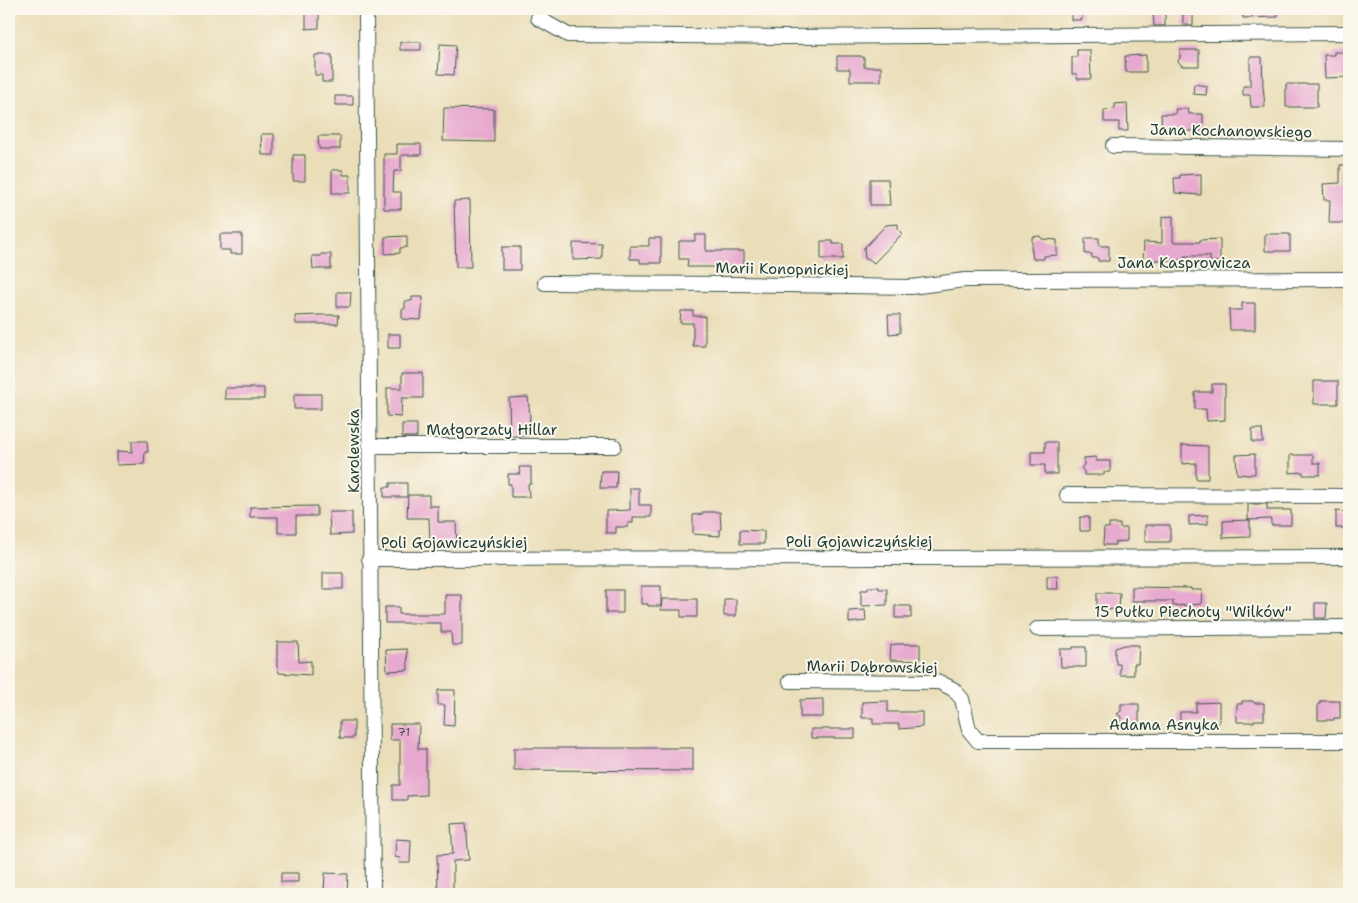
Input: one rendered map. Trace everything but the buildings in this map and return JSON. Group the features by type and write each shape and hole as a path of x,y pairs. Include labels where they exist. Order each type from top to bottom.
{"street":[{"name":"Karolewska","path":"366,9 373,894"},
{"path":"538,18 568,36 1349,33"},
{"name":"Jana Kochanowskiego","path":"1112,146 1349,149"},
{"name":"Jana Kasprowicza","path":"1018,280 1349,279"},
{"name":"Marii Konopnickiej","path":"544,284 733,284 911,287 965,280 1018,280"},
{"name":"Małgorzaty Hillar","path":"370,446 614,446"},
{"path":"1067,494 1349,496"},
{"name":"Poli Gojawiczyńskiej","path":"370,559 1349,557"},
{"name":"15 Pułku Piechoty \"Wilków\"","path":"1037,629 1349,627"},
{"name":"Marii Dąbrowskiej","path":"790,681 939,682 953,689 962,699 969,730 978,741"},
{"name":"Adama Asnyka","path":"978,741 1349,741"}]}
